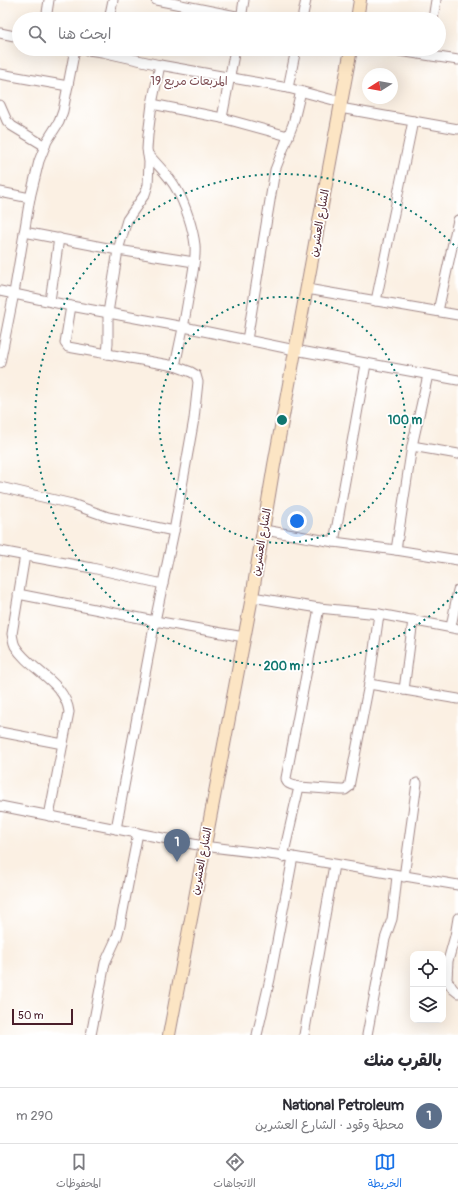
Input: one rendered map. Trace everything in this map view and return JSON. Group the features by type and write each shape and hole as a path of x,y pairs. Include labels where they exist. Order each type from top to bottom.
{"street":[{"path":"47,12 49,0"},
{"path":"110,12 112,0"},
{"path":"156,0 213,12"},
{"path":"242,12 244,0"},
{"path":"303,12 306,0"},
{"path":"358,12 360,0"},
{"path":"434,12 436,0"},
{"path":"0,33 12,36"},
{"path":"0,363 3,333 14,293 30,198 39,161 63,111 74,56"},
{"path":"126,56 160,65 288,88 341,105 413,121 458,129"},
{"path":"222,118 234,56"},
{"path":"288,88 295,56"},
{"name":"الشارع العشرين","path":"168,1035 252,597 274,465 350,56"},
{"path":"443,56 458,60"},
{"path":"107,354 108,313 118,250 127,220 144,194 148,185 148,135 152,104 160,65"},
{"path":"0,74 68,86"},
{"path":"247,340 275,170 293,124 301,91"},
{"path":"152,104 222,118 288,136"},
{"path":"0,105 7,121 12,126 45,146"},
{"path":"376,301 413,121"},
{"path":"148,154 169,178 177,190 183,202 195,244 194,262 184,327 175,366"},
{"path":"0,192 30,198"},
{"path":"438,311 458,220"},
{"path":"24,232 118,250 194,262"},
{"path":"50,301 59,238"},
{"path":"306,289 458,315"},
{"path":"0,291 366,364 458,380"},
{"path":"71,306 65,343 68,347 175,366 196,375 198,382 194,419 174,531 155,621 116,829"},
{"path":"334,542 366,364"},
{"path":"396,550 412,446 428,375"},
{"path":"412,446 458,454"},
{"path":"0,487 72,504 108,517 174,531"},
{"path":"264,530 458,560"},
{"path":"0,551 92,568 163,584"},
{"path":"25,555 12,634 14,644 25,657 48,676 58,688 68,705 69,712 49,816"},
{"path":"252,597 319,608 379,614 454,628 458,590"},
{"path":"18,594 244,637"},
{"path":"319,608 286,778 288,783 298,787 341,790 346,790 349,787 369,684 379,614"},
{"path":"404,690 413,620"},
{"path":"369,684 458,699"},
{"path":"0,732 63,744"},
{"path":"367,1035 385,939 392,919 417,783"},
{"path":"283,857 298,787"},
{"path":"0,806 204,846 283,857 293,857 458,885"},
{"path":"92,1035 105,964 117,937 120,926 138,833"},
{"path":"257,1035 270,979 293,857"},
{"path":"304,1035 334,864"},
{"path":"458,918 448,961 447,980 453,989 458,993"}],"place":[{"name":"National Petroleum","path":"177,862"}],"district":[{"name":"المربعات مربع 19","path":"189,81"}]}
